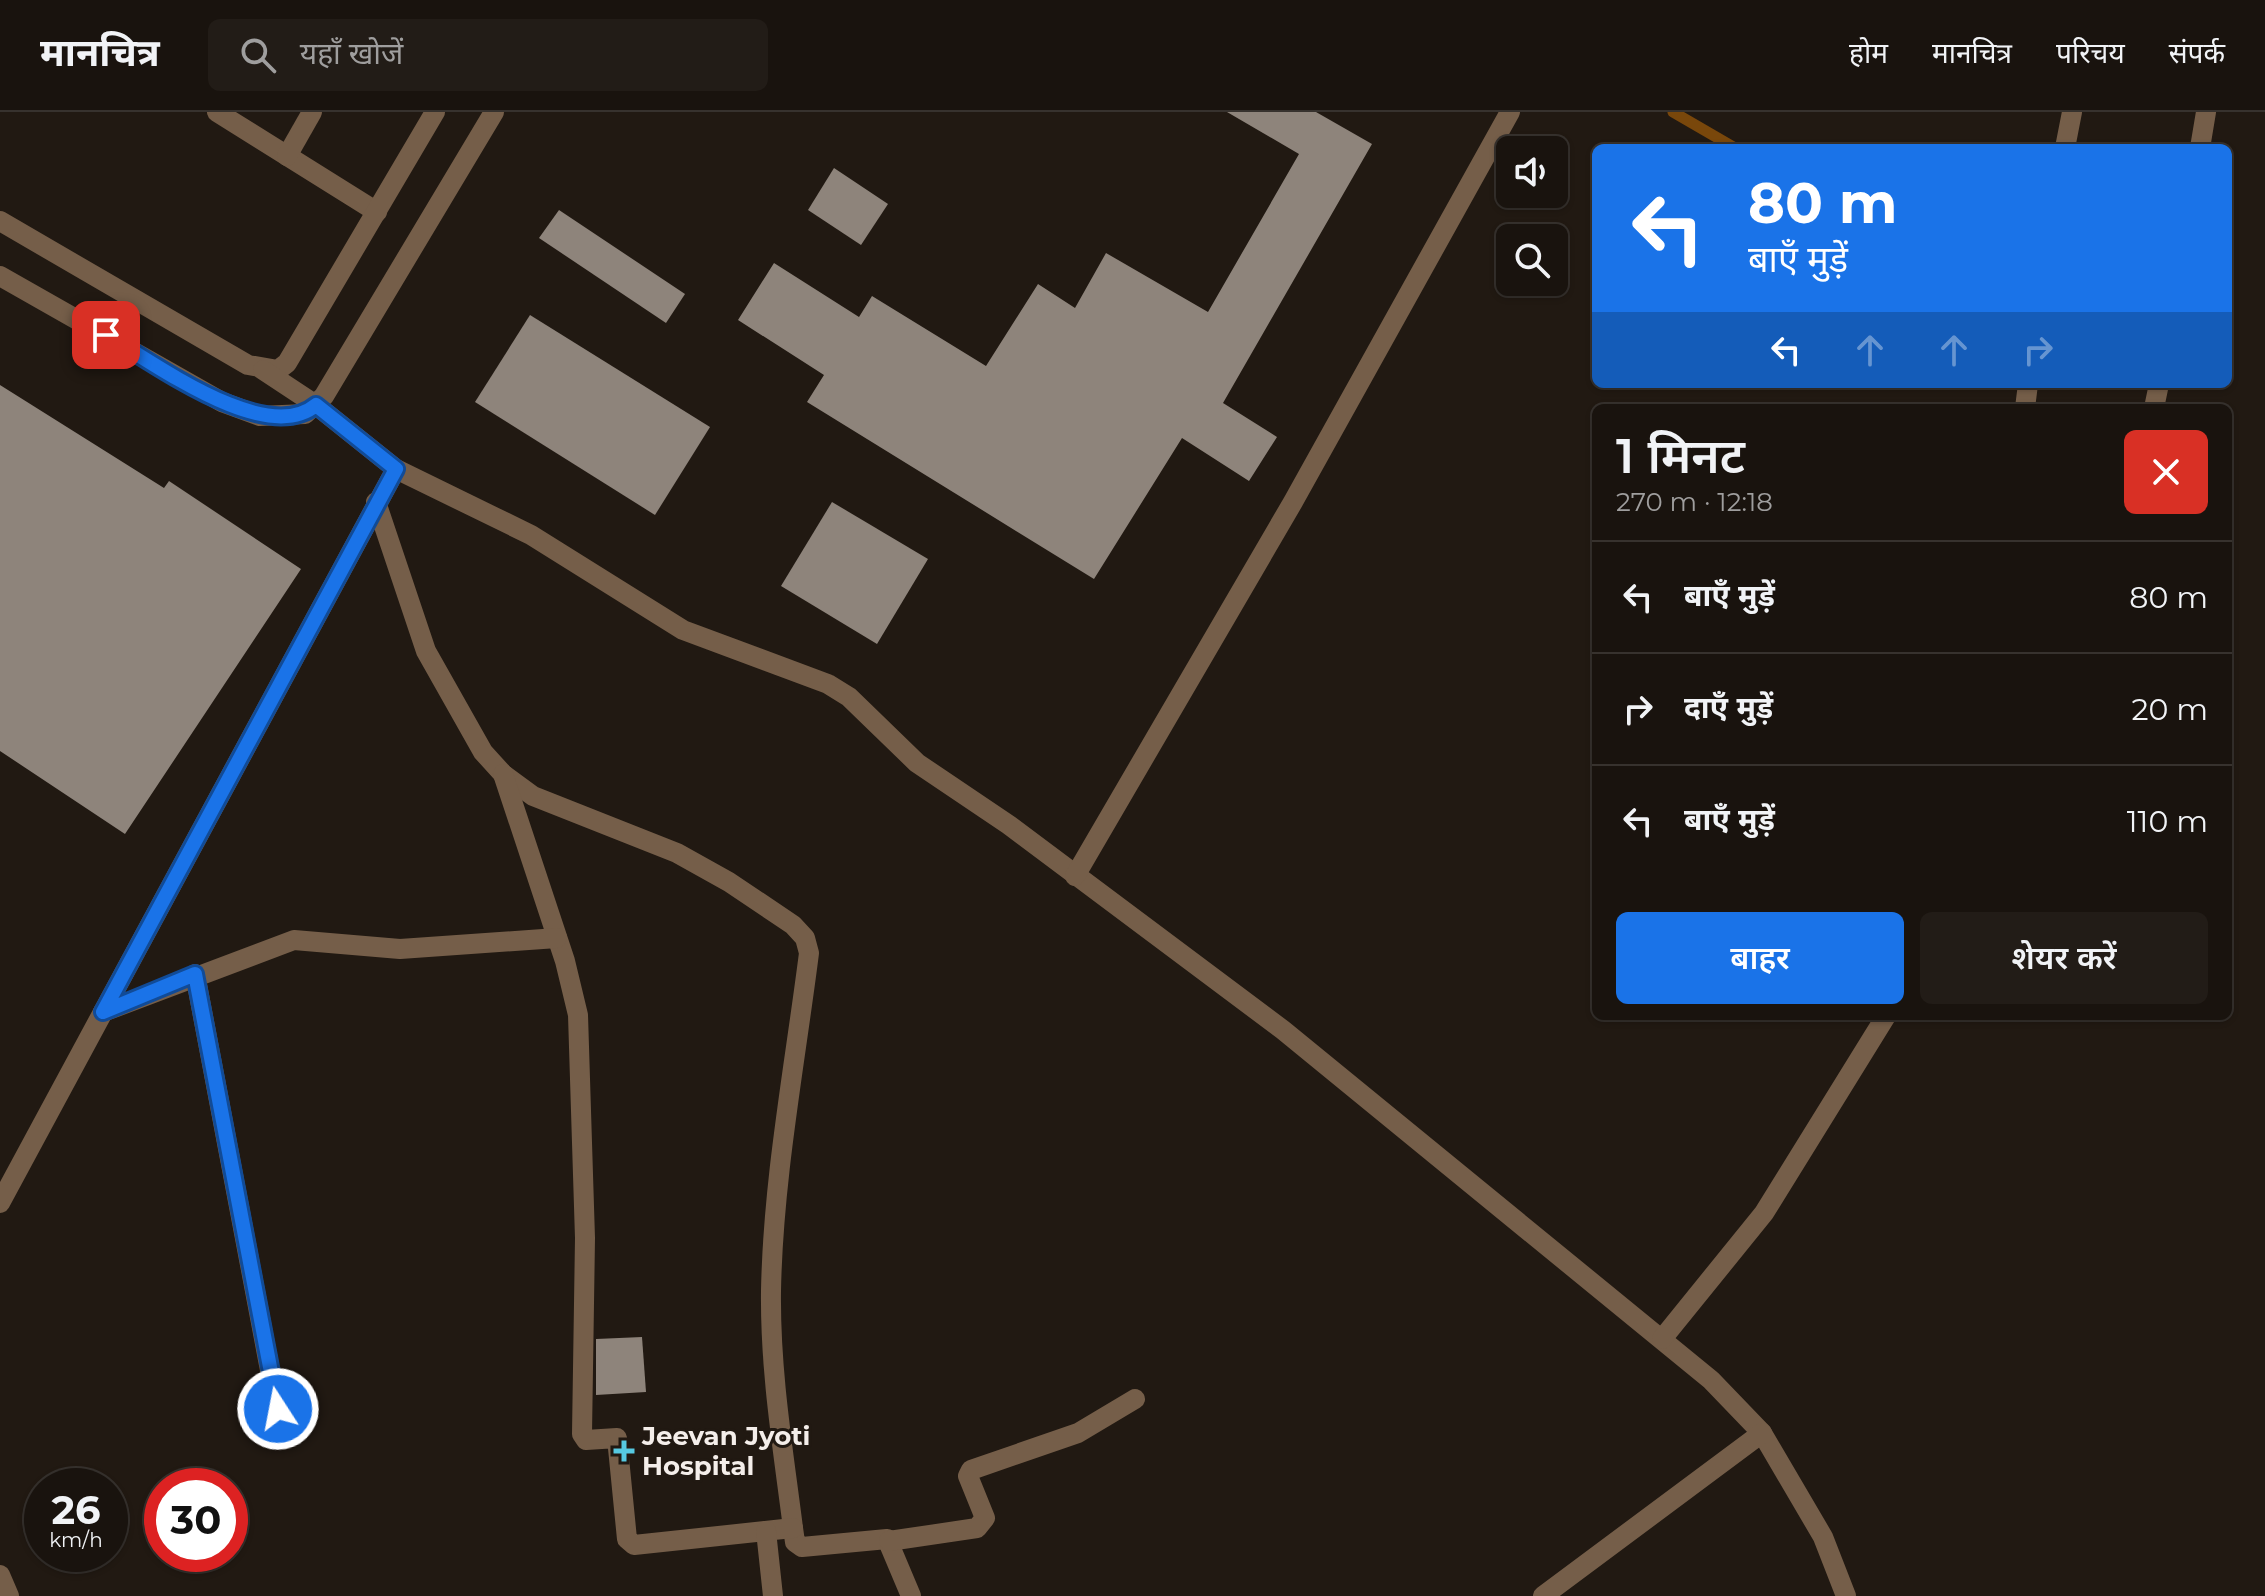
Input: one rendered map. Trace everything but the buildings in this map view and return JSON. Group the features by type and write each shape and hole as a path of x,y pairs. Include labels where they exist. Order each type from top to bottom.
{"street":[{"path":"217,112 377,212"},
{"path":"287,156 312,112"},
{"path":"263,370 278,370 287,363 435,112"},
{"path":"0,276 222,402 260,416 305,414 316,405 494,112"},
{"path":"1075,876 1293,502 1510,112"},
{"path":"2066,144 2072,112"},
{"path":"2201,144 2206,112"},
{"path":"0,221 248,365 263,370 316,405 396,469 531,535 697,638 828,684 849,697 917,763 1009,825 1283,1030 1711,1380 1762,1433 1823,1537 1846,1596"},
{"path":"0,1203 396,469"},
{"path":"376,502 426,651 483,752 503,774 533,796 677,853 729,882 805,938 809,953 780,1184 771,1290 773,1372 795,1542 802,1547 883,1537 889,1541 911,1596"},
{"path":"503,774 557,938 578,1015 585,1238 582,1434 586,1440 617,1438 629,1543 634,1545 793,1528"},
{"path":"103,1012 195,974 294,940 400,949 557,938"},
{"path":"195,974 283,1439"},
{"path":"1662,1339 1764,1213 1884,1020"},
{"path":"889,1541 977,1528 985,1518 968,1476 971,1470 1078,1433 1135,1399"},
{"path":"1543,1596 1762,1433"},
{"path":"766,1531 773,1596"},
{"path":"0,1575 9,1596"}],"waterway":[{"path":"1673,112 1728,144"}],"place":[{"name":"Jeevan Jyoti Hospital","path":"624,1451"}],"route":[{"path":"106,335 222,402 260,416 305,414 316,405 396,469 103,1012 195,974 278,1409"}]}
